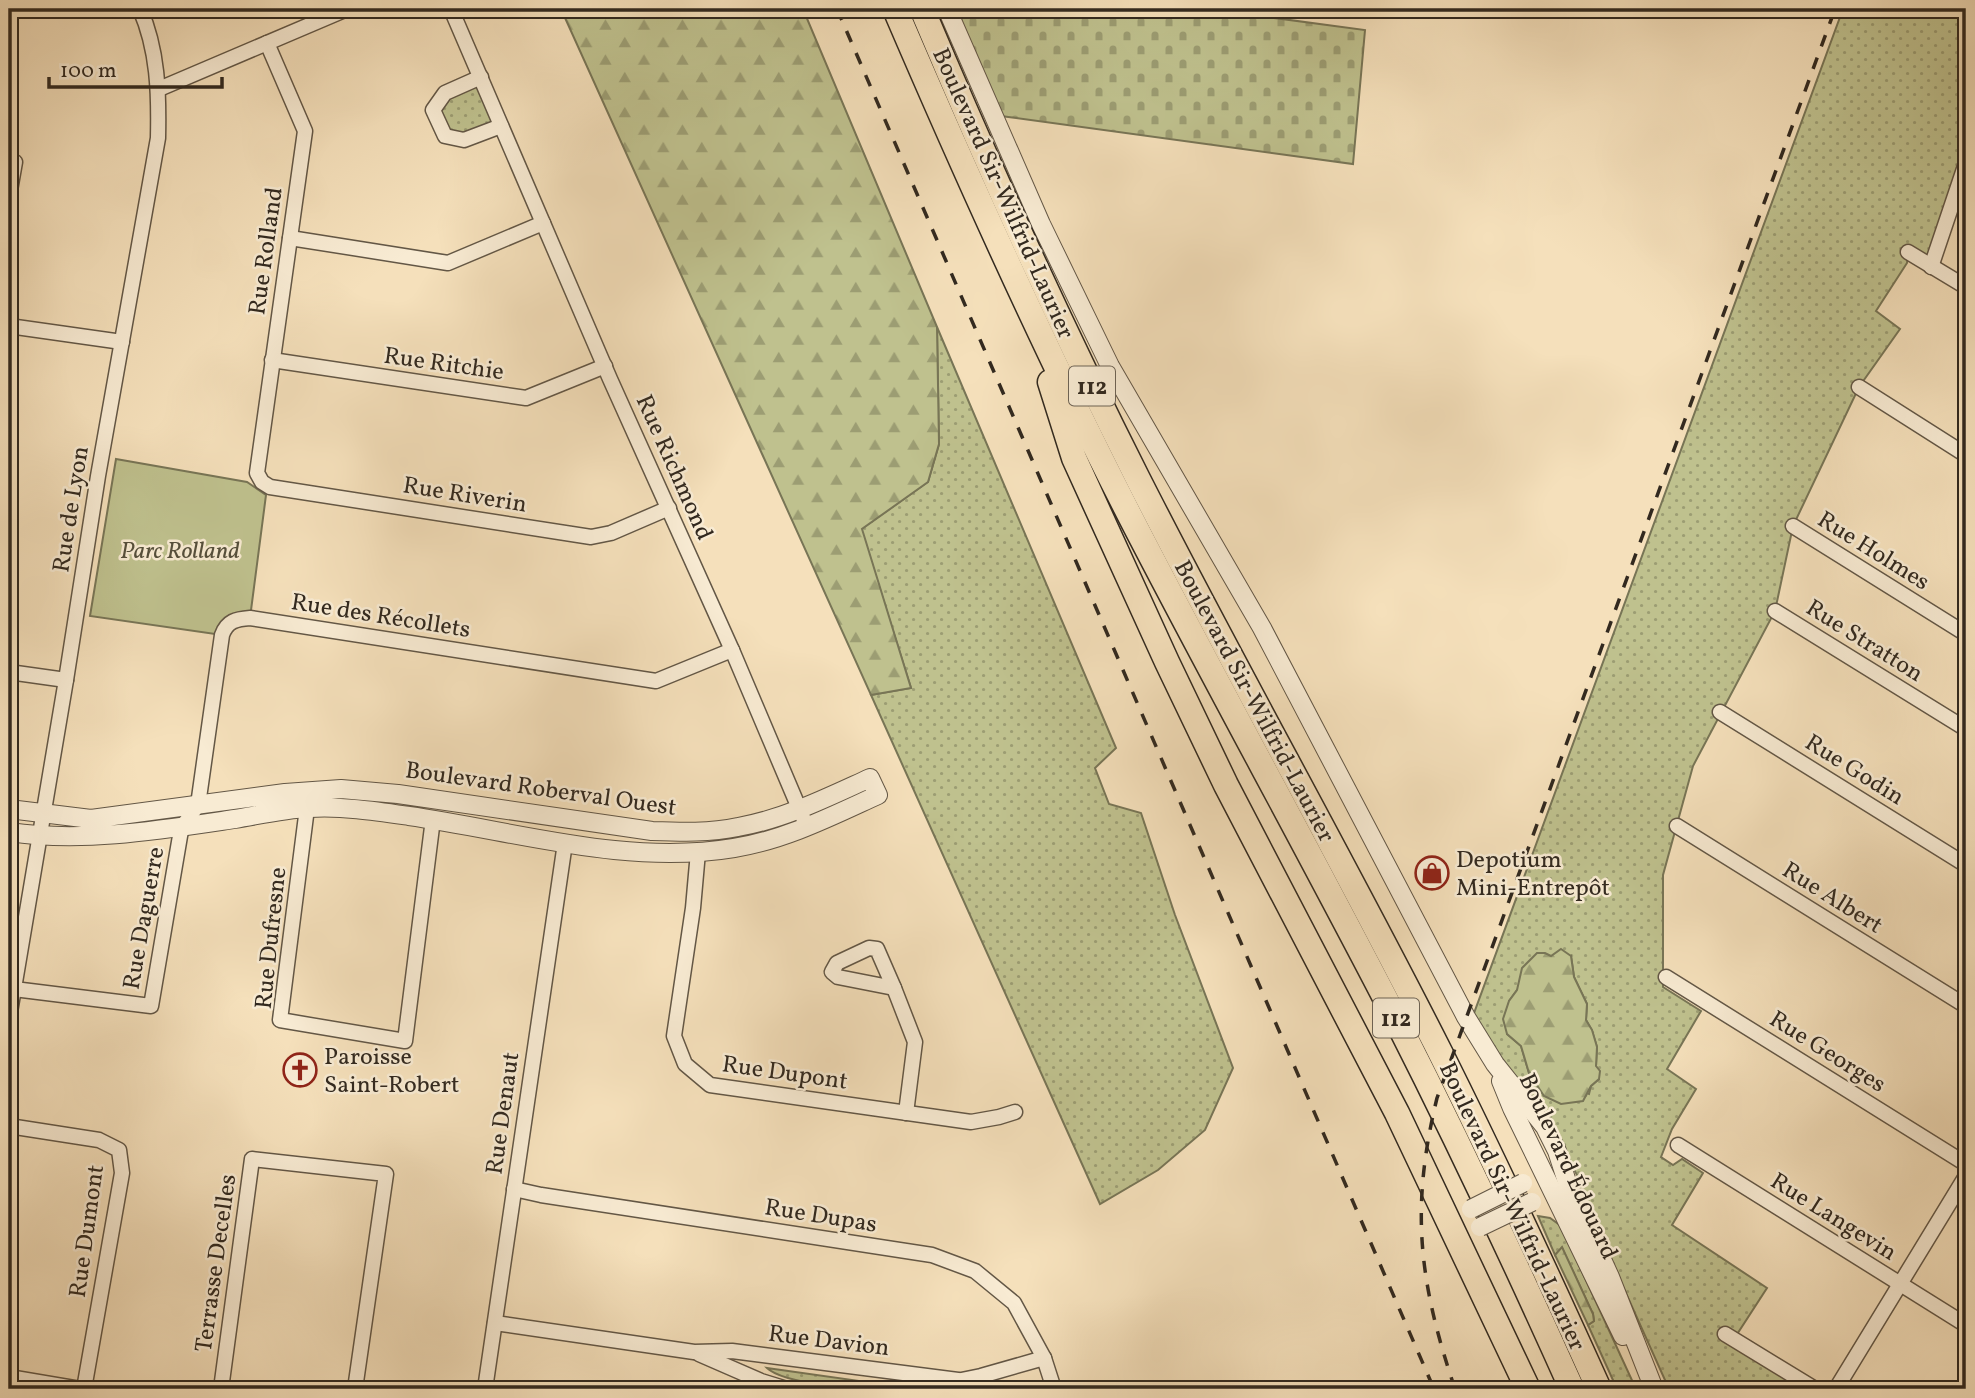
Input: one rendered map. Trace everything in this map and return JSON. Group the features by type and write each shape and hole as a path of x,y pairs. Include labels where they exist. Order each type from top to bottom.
{"highway":[{"name":"Boulevard Sir-Wilfrid-Laurier","path":"895,9 1020,292 1127,511 1407,1040 1572,1389"},
{"name":"Boulevard Sir-Wilfrid-Laurier","path":"922,9 982,149 1078,356 1163,528 1441,1055 1532,1241 1599,1389"},
{"path":"1020,292 1074,458 1167,662 1226,785 1459,1222 1528,1389"}],"street":[{"path":"9,11 14,9"},
{"name":"Rue de Lyon","path":"9,1018 98,476 158,138 159,89 149,30 141,9"},
{"path":"159,89 347,9"},
{"name":"Rue Richmond","path":"451,9 807,827"},
{"name":"Boulevard Sir-Wilfrid-Laurier","path":"947,9 1036,212 1110,366 1262,628 1447,982 1495,1064"},
{"name":"Rue Rolland","path":"257,473 305,131 267,43"},
{"path":"481,77 445,93 433,110 446,136 464,140 500,126"},
{"path":"9,160 15,162 9,196"},
{"path":"1931,267 1966,163"},
{"path":"290,237 448,263 543,223"},
{"path":"1908,252 1966,288"},
{"path":"9,326 122,342"},
{"name":"Rue Ritchie","path":"272,360 526,398 605,366"},
{"path":"1858,387 1966,455"},
{"name":"Rue Riverin","path":"257,473 262,482 270,487 591,537 611,533 669,508"},
{"name":"Rue Holmes","path":"1793,526 1966,634"},
{"name":"Rue Stratton","path":"1775,611 1966,729"},
{"name":"Rue des Récollets","path":"182,827 198,805 222,635 225,626 237,619 250,618 656,681 732,650"},
{"path":"9,672 66,680"},
{"name":"Rue Godin","path":"1720,712 1966,865"},
{"name":"Boulevard Roberval Ouest","path":"9,809 91,818 295,792 341,789 398,794 652,831 693,832 740,827 800,809 870,778 878,795 807,827 737,848 698,852 646,852 565,843 433,819 353,808 307,808 182,827 103,835 38,836 9,832"},
{"name":"Rue Dufresne","path":"307,808 280,1020 405,1041 433,819"},
{"name":"Rue Albert","path":"1677,826 1966,1006"},
{"name":"Rue Daguerre","path":"14,989 151,1006 182,827"},
{"name":"Rue Denaut","path":"485,1389 565,843"},
{"name":"Rue Dupont","path":"698,852 693,908 674,1036 685,1064 709,1086 971,1122 1015,1112"},
{"name":"Rue Georges","path":"1666,977 1966,1164"},
{"path":"894,988 915,1042 906,1113"},
{"name":"Boulevard Édouard","path":"1495,1064 1545,1126 1561,1164 1560,1189"},
{"name":"Boulevard Édouard","path":"1495,1064 1512,1108 1544,1173 1560,1189 1611,1277 1652,1389"},
{"name":"Rue Dumont","path":"9,1126 99,1140 119,1150 122,1173 82,1389"},
{"name":"Rue Langevin","path":"1678,1145 1966,1325"},
{"name":"Terrasse Decelles","path":"220,1389 252,1159 386,1174 355,1389"},
{"path":"1459,1222 1523,1183 1561,1164"},
{"path":"1836,1389 1966,1176"},
{"name":"Rue Dupas","path":"514,1189 932,1255 975,1271 1014,1303 1044,1357 1054,1389"},
{"path":"1459,1222 1480,1227 1560,1189"},
{"name":"Rue Davion","path":"495,1323 694,1352 732,1350 958,1380"},
{"path":"1725,1334 1815,1389"},
{"name":"Rue Davion","path":"694,1352 786,1389"},
{"name":"Rue Davion","path":"917,1389 981,1376 1044,1357"},
{"path":"9,1377 82,1389"}],"green space":[{"path":"561,9 803,9 937,327 939,444 928,482 862,529 911,688 871,695"},
{"path":"955,9 1207,9 1365,30 1353,164 1001,116"},
{"path":"1843,9 1966,9 1966,163 1931,267 1908,253 1907,263 1876,311 1900,329 1859,387 1793,526 1775,611 1693,766 1663,875 1663,987 1701,1011 1667,1069 1696,1089 1672,1129 1661,1157 1673,1165 1682,1159 1703,1173 1672,1225 1767,1288 1734,1339 1815,1389 1669,1389 1581,1193 1578,1177 1552,1126 1516,1083 1473,1016","holes":["1571,956 1574,977 1587,1004 1586,1020 1597,1047 1596,1066 1599,1079 1591,1086 1589,1094 1529,1073 1521,1046 1507,1034 1509,1001 1517,990"]},
{"path":"481,77 501,126 445,136 433,110"},
{"path":"937,327 1116,748 1095,768 1109,804 1141,813 1175,915 1233,1068 1205,1130 1158,1170 1100,1204 871,695 911,688 861,529 928,482 939,444"},
{"name":"Parc Rolland","path":"116,459 247,482 266,495 250,618 222,635 90,616"},
{"path":"1561,949 1571,956 1574,977 1587,1004 1586,1020 1597,1047 1596,1066 1600,1071 1599,1079 1591,1086 1583,1101 1561,1104 1544,1096 1529,1073 1521,1046 1507,1034 1503,1019 1509,1001 1517,990 1522,968 1537,953 1551,956"},
{"path":"1538,1216 1550,1218 1561,1226 1636,1389 1617,1389 1588,1325 1594,1321 1593,1314 1562,1248 1555,1255"},
{"path":"1562,1247 1593,1314 1594,1321 1588,1325 1555,1255"},
{"path":"767,1368 888,1387 824,1385 776,1374"}],"railway":[{"path":"837,9 1434,1389"},
{"path":"1455,1389 1433,1314 1422,1245 1423,1175 1437,1098 1835,9"}],"place":[{"name":"Depotium Mini-Entrepôt","path":"1432,873"},
{"name":"Paroisse Saint-Robert","path":"300,1070"}]}
